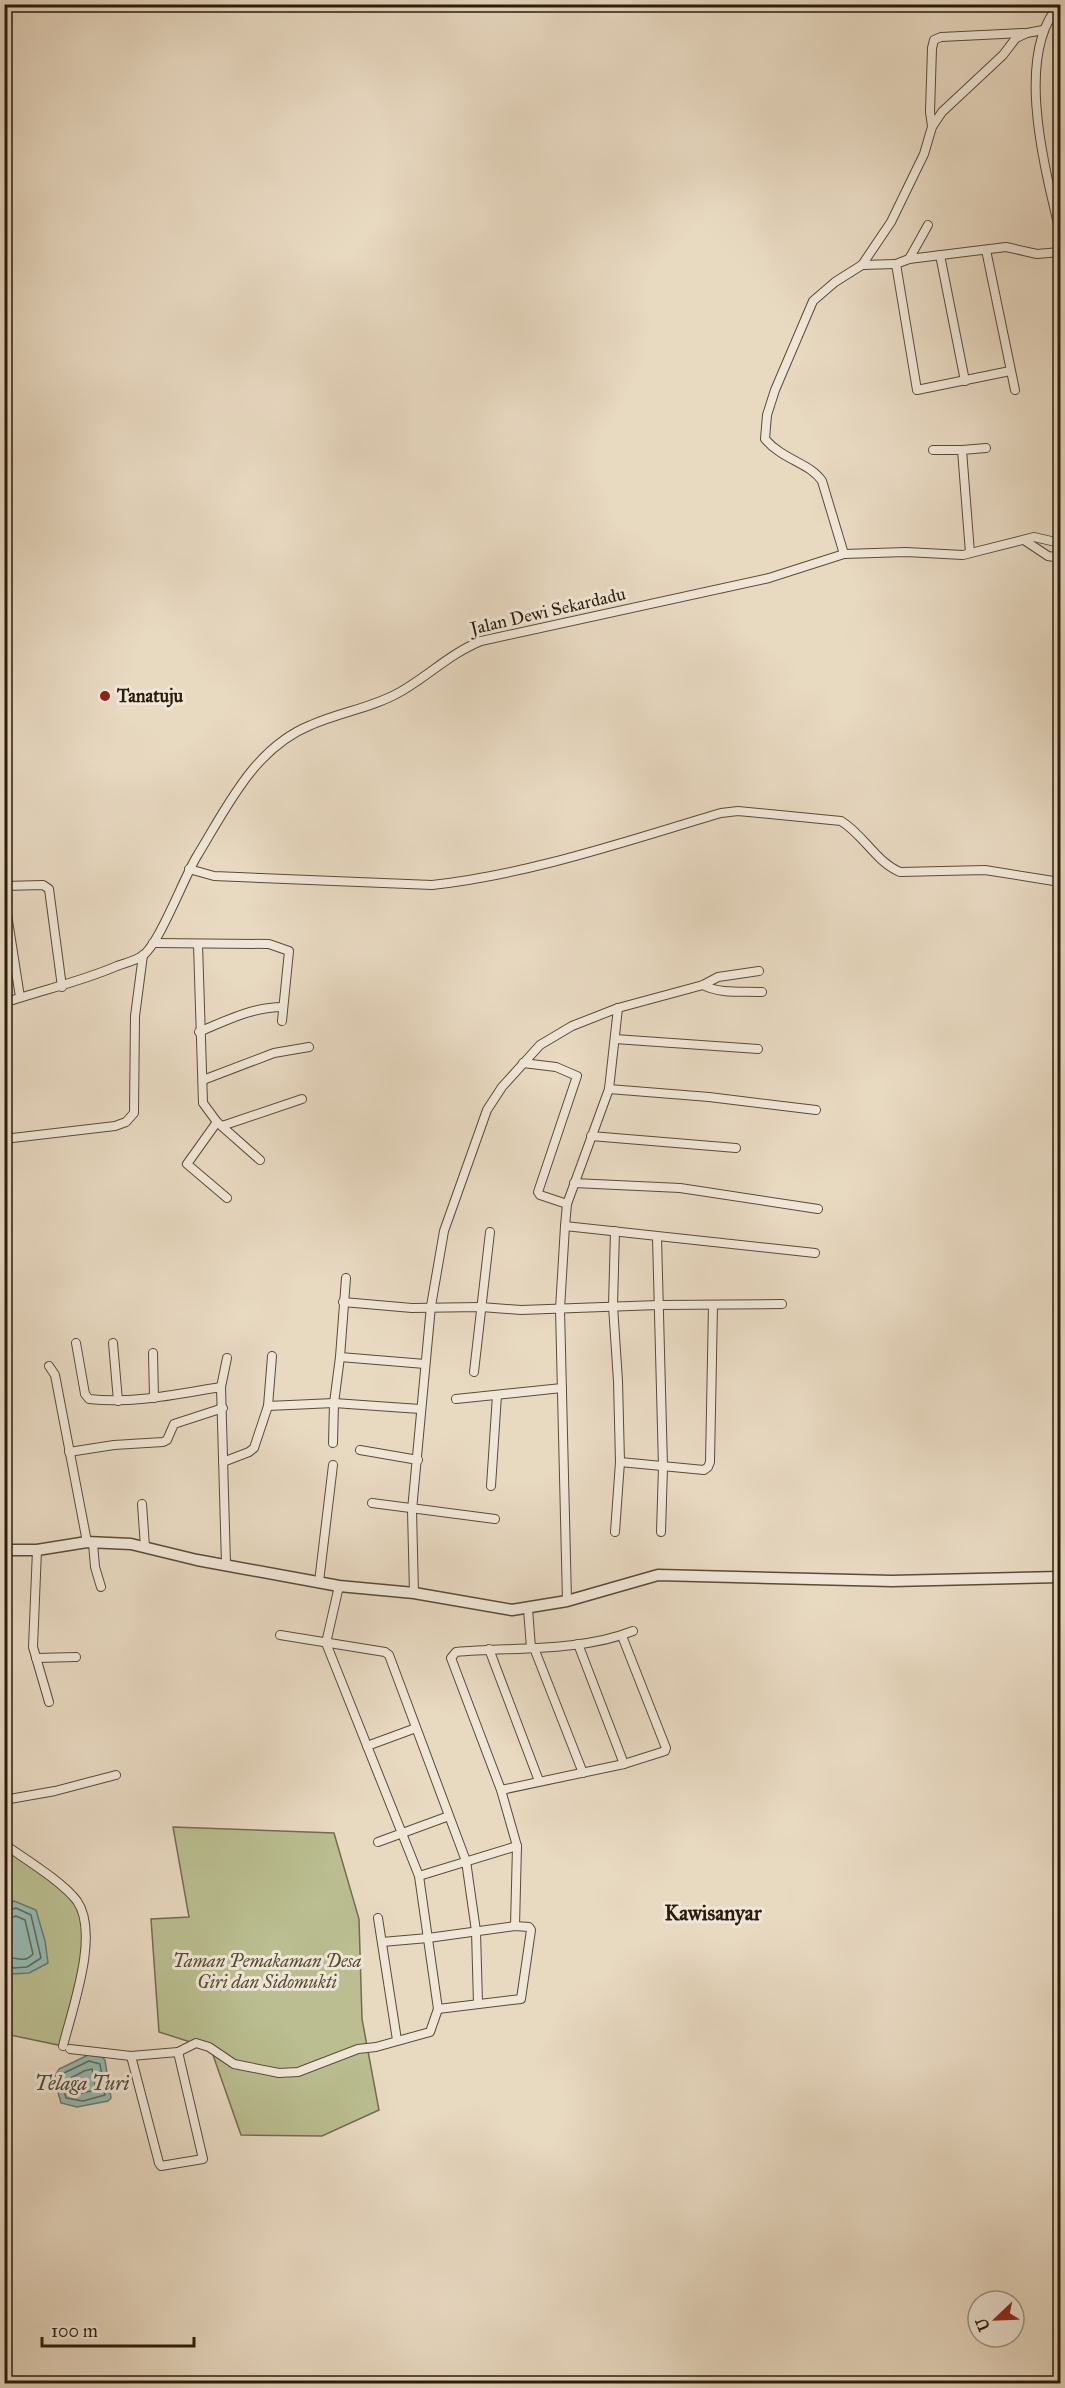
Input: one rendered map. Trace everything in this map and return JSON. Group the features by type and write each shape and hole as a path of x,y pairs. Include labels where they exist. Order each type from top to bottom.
{"street":[{"path":"1060,4 1042,30 1036,116 1060,232"},
{"path":"844,554 822,481 816,472 775,451 765,439 767,415 775,390 813,301 835,282 862,265 891,222 924,154 932,127 934,40 1042,30"},
{"path":"932,127 954,100 1002,55 1016,38 1027,33"},
{"path":"909,259 928,225"},
{"path":"862,265 896,264 909,259 1006,247 1037,255 1060,252"},
{"path":"986,250 1015,390"},
{"path":"940,255 965,381"},
{"path":"896,264 917,390 1010,371"},
{"path":"933,450 986,448"},
{"path":"962,450 970,554"},
{"name":"Jalan Dewi Sekardadu","path":"4,1003 62,987 143,955 153,943 189,869 249,774 269,750 287,735 312,724 373,705 399,692 465,647 481,641 769,578 844,554 906,552 970,554 1034,537 1060,543"},
{"path":"1024,540 1048,556 1060,558"},
{"path":"189,869 214,876 442,884 464,882 609,849 721,813 738,811 841,821 869,845 878,858 900,872 985,870 1060,882"},
{"path":"4,886 43,885 49,889 62,987"},
{"path":"4,895 9,953 20,998"},
{"path":"153,943 269,944 289,951 282,1021"},
{"path":"198,944 203,1103 220,1124 261,1160"},
{"path":"4,1139 115,1126 126,1122 134,1113 135,1016 143,955"},
{"path":"414,1593 412,1509 431,1306 444,1231 487,1110 502,1087 523,1063 550,1038 618,1008 703,985 718,977 759,971"},
{"path":"703,985 720,990 762,992"},
{"path":"199,1032 248,1012 266,1007 284,1007"},
{"path":"567,1601 560,1309 565,1226 567,1204 609,1089 618,1008"},
{"path":"615,1039 758,1049"},
{"path":"203,1080 274,1053 309,1047"},
{"path":"523,1063 556,1067 577,1076 538,1192 540,1195 567,1204"},
{"path":"609,1089 709,1097 816,1110"},
{"path":"227,1198 187,1164 220,1124 302,1099"},
{"path":"591,1136 736,1148"},
{"path":"574,1183 680,1188 818,1209"},
{"path":"565,1226 815,1253"},
{"path":"615,1231 612,1306 618,1381 620,1462 615,1532"},
{"path":"474,1371 490,1232"},
{"path":"657,1237 663,1467 661,1532"},
{"path":"333,1443 334,1403 346,1278"},
{"path":"343,1302 412,1308 431,1306 521,1310 658,1305 782,1305"},
{"path":"620,1462 704,1470 709,1465 713,1305"},
{"path":"76,1343 89,1400 118,1401 154,1398 221,1387"},
{"path":"113,1343 118,1401"},
{"path":"153,1353 154,1398"},
{"path":"223,1462 254,1448 268,1406 272,1356"},
{"path":"340,1357 425,1364"},
{"path":"226,1564 221,1387 227,1358"},
{"path":"50,1366 55,1375 69,1452 101,1587"},
{"path":"456,1399 562,1388"},
{"path":"491,1486 497,1395"},
{"path":"268,1406 334,1403 420,1409"},
{"path":"69,1452 114,1445 163,1442 167,1440 174,1424 223,1408"},
{"path":"360,1450 418,1460"},
{"path":"320,1582 333,1465"},
{"path":"372,1503 495,1519"},
{"path":"142,1504 146,1547"},
{"path":"4,1550 37,1550 90,1542 146,1547 197,1560 339,1586 414,1593 512,1610 567,1601 658,1575 892,1581 1060,1577"},
{"path":"37,1550 33,1647 49,1702"},
{"path":"4,1844 69,1892 83,1913 87,1933 84,1958 66,2047 131,2056 178,2052 195,2043 209,2048 234,2064 279,2073 298,2072 358,2049 430,2032 438,2008 418,1876 326,1643 339,1586"},
{"path":"528,1609 532,1648 583,1773"},
{"path":"515,1926 517,1846 501,1790 451,1661 456,1652 578,1644 622,1636 633,1631"},
{"path":"280,1635 387,1653 466,1861 476,1931 478,2004"},
{"path":"501,1790 624,1764 666,1750 622,1636"},
{"path":"578,1644 624,1764"},
{"path":"489,1649 538,1781"},
{"path":"36,1658 76,1657"},
{"path":"367,1746 416,1728"},
{"path":"4,1800 55,1791 116,1774"},
{"path":"378,1842 449,1816"},
{"path":"418,1876 517,1846"},
{"path":"378,1918 397,2040"},
{"path":"382,1942 515,1926 529,1927 531,1933 522,1998 438,2008"},
{"path":"131,2056 161,2166 203,2159 178,2052"}],"green space":[{"name":"Taman Pemakaman Desa Giri dan Sidomukti","path":"173,1827 334,1833 359,1919 362,2019 379,2110 322,2136 241,2135 209,2048 159,2032 151,1919 189,1917"},
{"path":"4,1842 78,1902 86,1940 63,2046 5,2034"}],"water":[{"path":"14,1901 36,1910 45,1941 48,1963 29,1973 11,1974 5,1968 5,1908"},
{"name":"Telaga Turi","path":"88,2055 102,2057 105,2060 111,2098 108,2101 77,2107 61,2103 54,2078 59,2069"}],"place":[{"name":"Tanatuju","path":"105,696"}],"district":[{"name":"Kawisanyar","path":"713,1913"}]}
